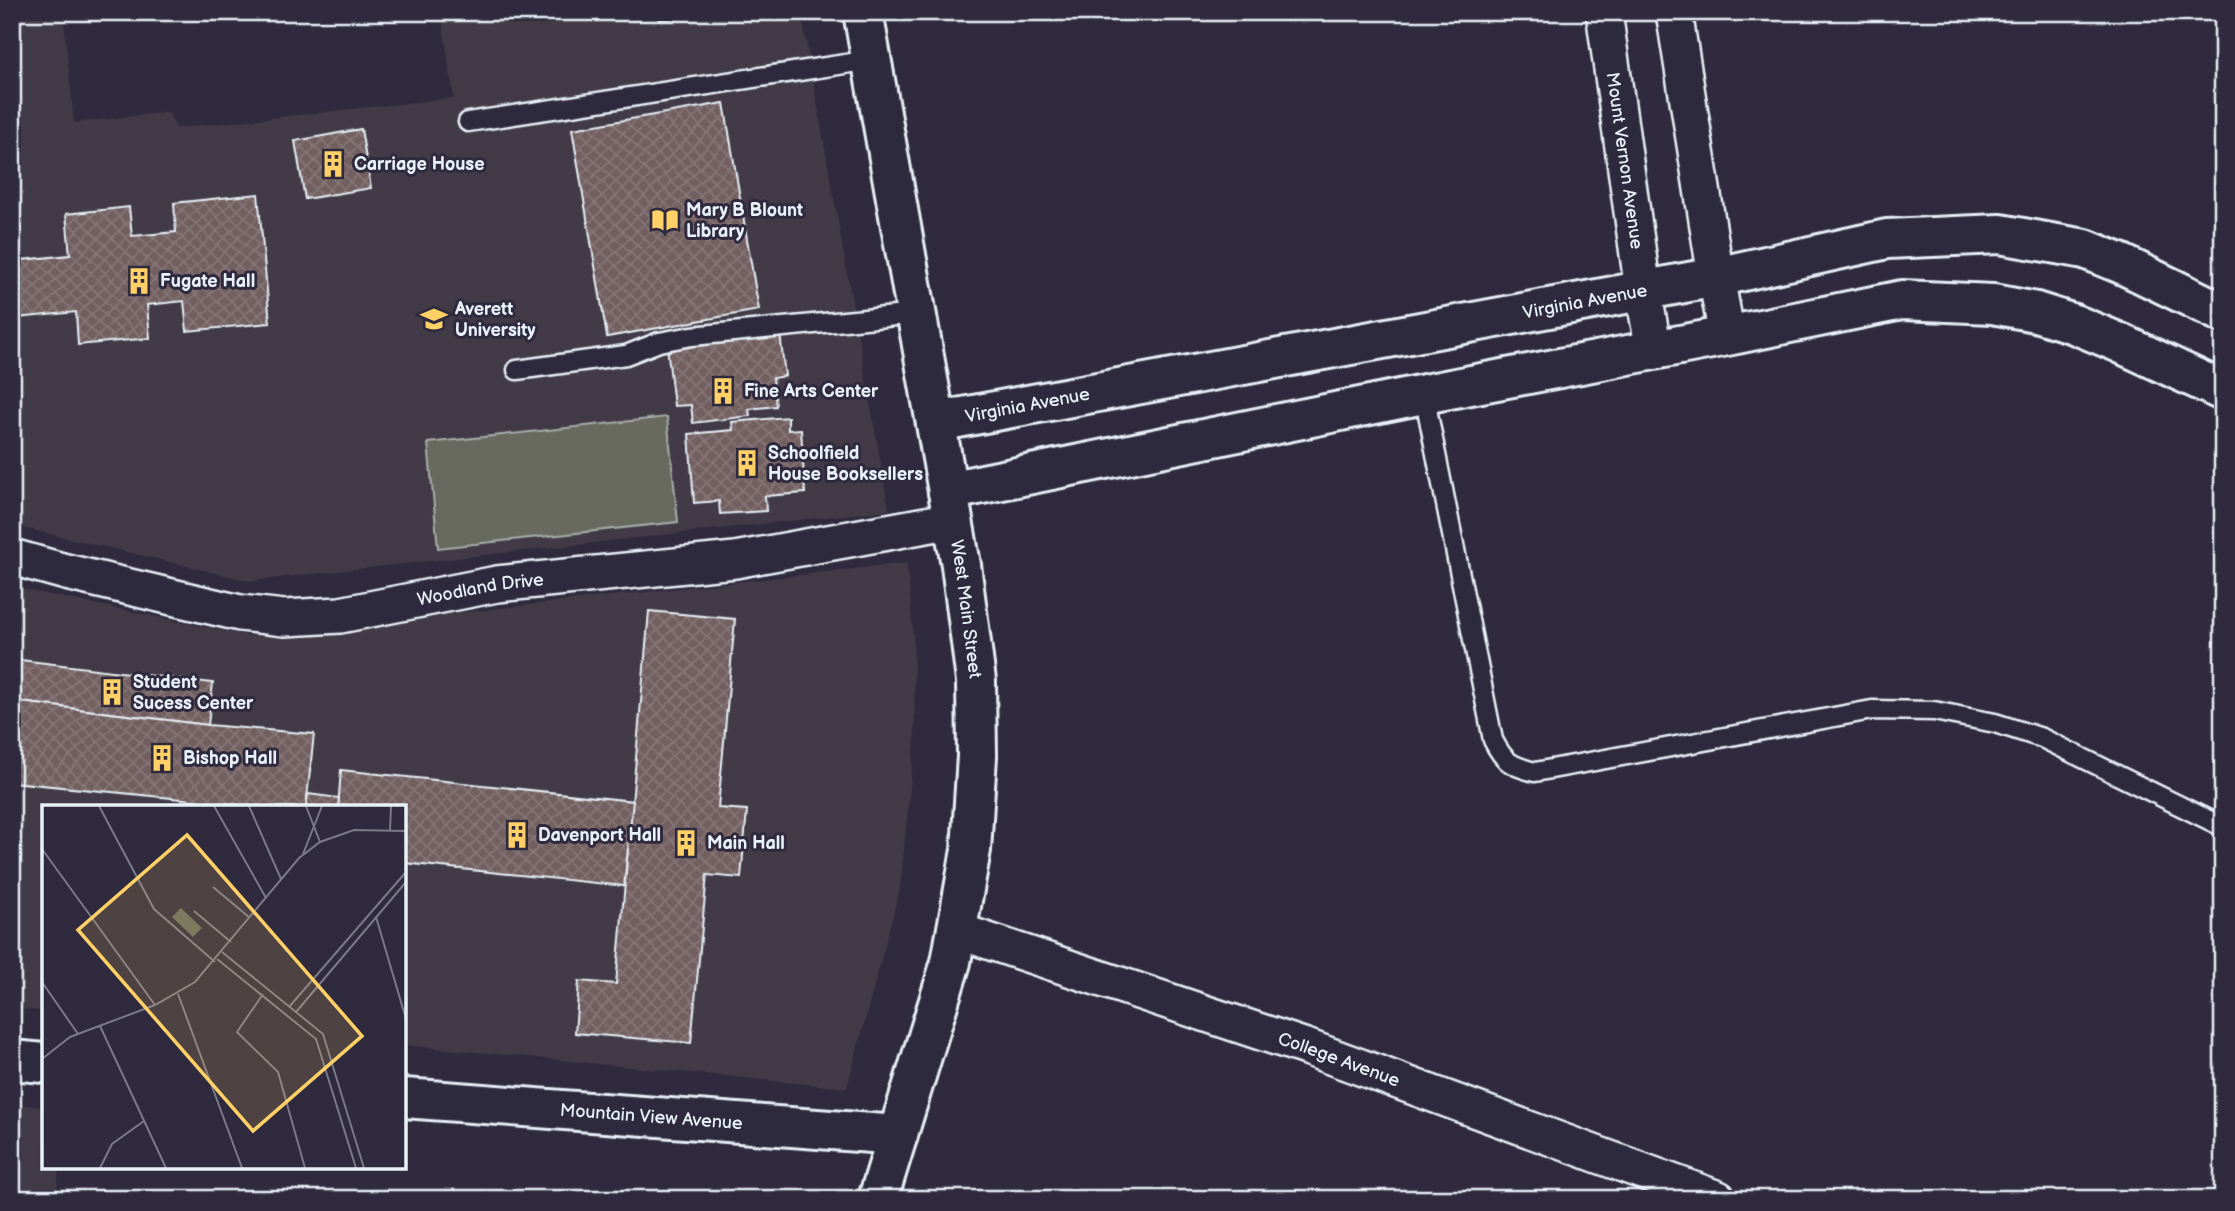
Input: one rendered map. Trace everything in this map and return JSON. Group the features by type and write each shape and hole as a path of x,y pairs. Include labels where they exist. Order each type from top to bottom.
{"street":[{"name":"West Main Street","path":"863,12 961,565 975,681 977,757 971,850 958,932 878,1199"},
{"name":"Mount Vernon Avenue","path":"1604,12 1643,290 1654,350"},
{"path":"1674,12 1727,336"},
{"name":"Virginia Avenue","path":"936,422 1716,277 1888,239 2000,234 2085,249 2223,313"},
{"path":"951,505 1423,394 1902,300 1993,304 2036,312 2074,324 2223,391"},
{"name":"Woodland Drive","path":"12,557 240,613 284,618 340,615 497,584 735,560 951,505"},
{"name":"College Avenue","path":"958,932 1306,1048 1718,1199"},
{"path":"12,1060 42,1063"},
{"name":"Mountain View Avenue","path":"406,1098 898,1135"}],"lane":[{"path":"468,122 871,60"},
{"path":"517,370 626,355 659,342 692,336 916,314"},
{"path":"1423,394 1493,740 1502,757 1519,768 1535,772 1872,710 1934,711 1995,723 2042,738 2223,827"}],"shaded area":[{"name":"Averett University","path":"12,12 63,12 74,123 168,112 176,128 454,98 441,12 801,12 889,510 250,581 12,525"},
{"path":"667,417 678,522 438,548 428,443"},
{"path":"907,563 913,634 915,738 900,888 847,1088 406,1045 406,805 42,805 42,1011 12,1008 12,587 249,636"},
{"path":"12,1104 42,1107 42,1169 59,1169 56,1199 12,1199"}],"building":[{"path":"659,12 699,12 699,16 660,20"},
{"name":"Mary B Blount Library","path":"724,103 759,310 607,337 572,129"},
{"name":"Carriage House","path":"361,129 371,188 305,199 295,141"},
{"name":"Fugate Hall","path":"258,194 270,323 187,331 184,301 147,305 150,338 78,345 76,312 17,318 18,345 12,345 12,261 70,255 66,214 129,207 132,236 176,232 174,203"},
{"name":"Fine Arts Center","path":"780,333 785,376 773,378 776,406 749,409 750,416 693,423 691,405 674,406 667,346"},
{"name":"Schoolfield House Booksellers","path":"788,417 788,430 801,429 805,493 765,496 766,511 720,514 719,501 694,503 689,434 733,430 732,422"},
{"name":"Main Hall","path":"649,611 735,619 718,808 747,810 741,878 707,875 691,1043 575,1033 579,981 616,984"},
{"name":"Student Sucess Center","path":"12,659 213,683 208,725 12,701"},
{"name":"Bishop Hall","path":"12,701 208,725 314,734 306,805 242,805 12,782"},
{"name":"Davenport Hall","path":"341,770 633,801 624,886 406,863 406,805 338,805"},
{"path":"308,794 339,798 338,805 306,805"}],"place":[{"name":"Carriage House","path":"333,164"},
{"name":"Mary B Blount Library","path":"665,220"},
{"name":"Fugate Hall","path":"139,281"},
{"name":"Averett University","path":"434,319"},
{"name":"Fine Arts Center","path":"723,391"},
{"name":"Schoolfield House Booksellers","path":"747,463"},
{"name":"Student Sucess Center","path":"112,692"},
{"name":"Bishop Hall","path":"162,758"},
{"name":"Davenport Hall","path":"517,835"},
{"name":"Main Hall","path":"686,843"}]}
